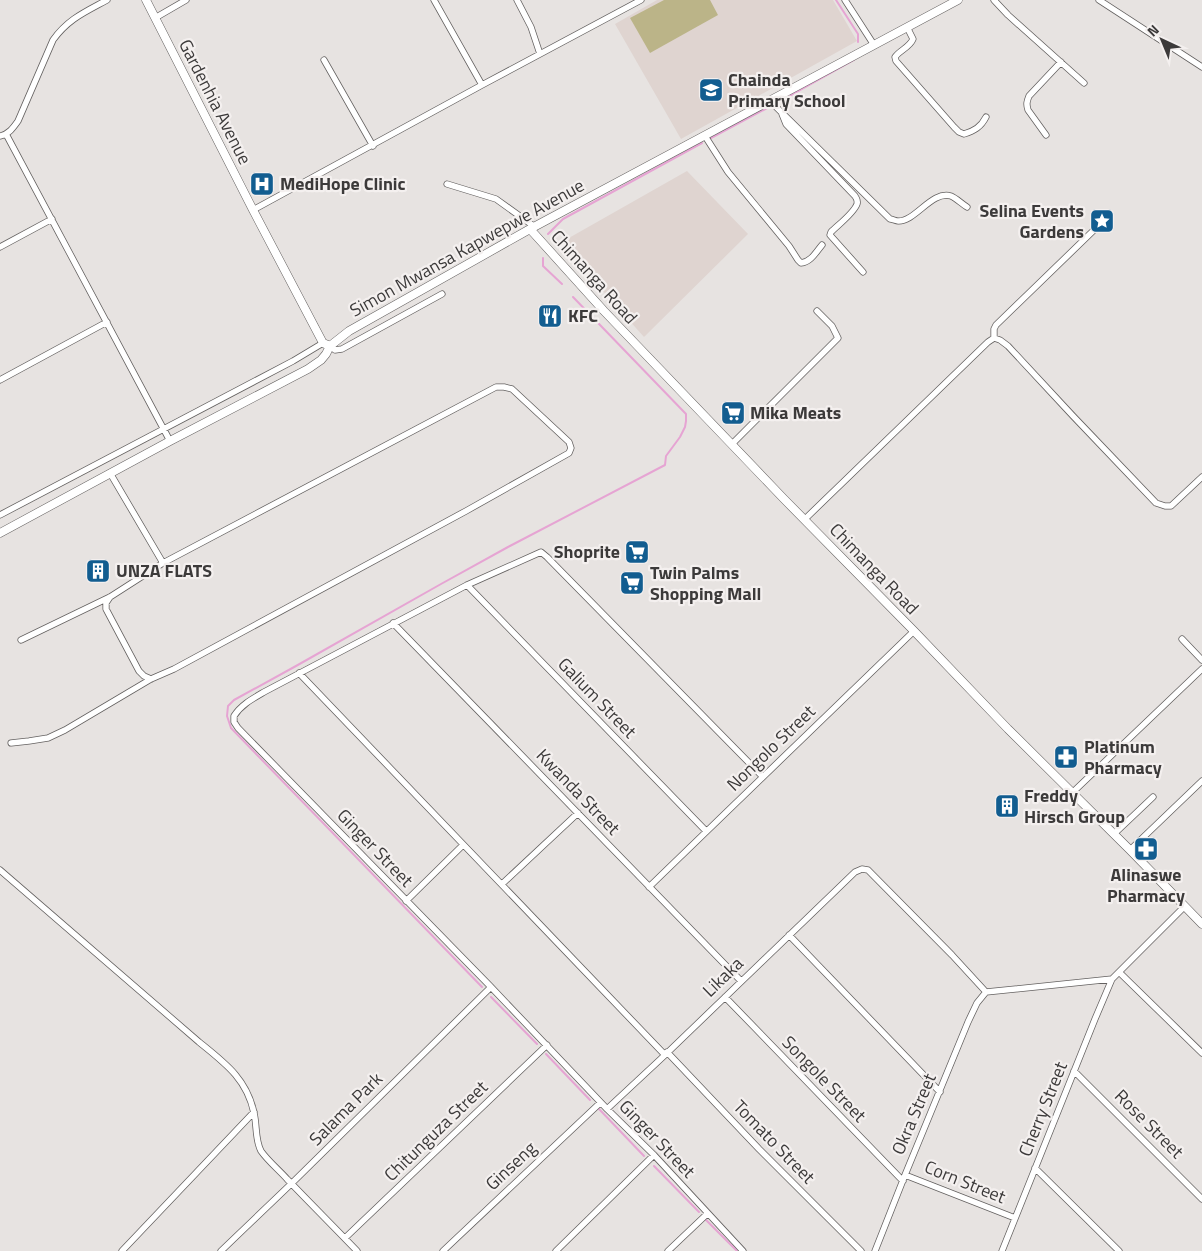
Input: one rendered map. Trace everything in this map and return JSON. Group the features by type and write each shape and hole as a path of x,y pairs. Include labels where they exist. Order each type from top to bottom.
{"main road":[{"name":"Gardenhia Avenue","path":"146,0 253,210 327,344"},
{"name":"Simon Mwansa Kapwepwe Avenue","path":"0,533 308,369 326,354 327,344 532,228 958,0"},
{"name":"Chimanga Road","path":"532,228 604,311 784,499 914,631 968,689 1202,924"}],"street":[{"path":"107,0 71,20 61,29 53,40 18,121 12,129 3,135 52,219 170,441"},
{"path":"155,18 186,0"},
{"path":"434,0 482,85"},
{"path":"517,0 540,54"},
{"path":"253,210 641,0"},
{"path":"845,0 874,45"},
{"path":"994,0 1008,15 1084,83"},
{"path":"1100,0 1202,67"},
{"path":"907,27 913,40 912,44 898,53 895,57 896,61 959,132 964,134 978,128 984,123 986,117"},
{"path":"324,60 372,146"},
{"path":"1046,136 1028,110 1027,102 1029,96 1061,62"},
{"path":"770,101 890,219 897,222 904,220 943,195 951,196 968,207"},
{"path":"782,112 786,124 855,196 857,205 830,235 863,272"},
{"path":"705,136 728,172 801,263 810,260 822,245"},
{"path":"447,184 496,199 532,228"},
{"path":"0,247 52,219"},
{"path":"994,338 996,325 1092,231"},
{"path":"0,515 293,360 327,344 335,350 342,348 442,294"},
{"path":"732,444 838,338 832,326 817,311"},
{"path":"0,380 107,322"},
{"path":"994,338 1008,346 1156,503 1171,506 1202,477"},
{"path":"805,519 994,338"},
{"path":"10,743 48,738 65,730 151,679 174,669 569,453 571,448 569,442 512,389 496,387 163,563 110,597 21,640"},
{"path":"110,474 163,563"},
{"name":"Ginger Street","path":"743,1251 654,1155 600,1102 491,987 238,728 234,722 234,716 247,702 299,673 466,585 541,552 763,777"},
{"name":"Galium Street","path":"466,585 706,832"},
{"path":"110,597 106,603 106,609 110,618 139,671 151,679"},
{"name":"Kwanda Street","path":"393,623 741,982"},
{"name":"Nongolo Street","path":"649,887 914,631"},
{"path":"1182,639 1202,660"},
{"path":"1072,793 1202,669"},
{"name":"Tomato Street","path":"299,673 666,1054 861,1251"},
{"path":"1130,850 1202,781"},
{"path":"1114,834 1153,797"},
{"path":"502,884 578,813"},
{"path":"406,901 463,844"},
{"name":"Likaka","path":"607,1109 855,872 862,869 868,870 986,992"},
{"path":"0,870 230,1067 247,1090 254,1112 261,1150 358,1251"},
{"path":"986,992 1112,979 1184,907"},
{"path":"789,935 940,1092"},
{"path":"1119,972 1202,1053"},
{"name":"Cherry Street","path":"1002,1251 1094,1019 1112,979"},
{"name":"Salama Park","path":"221,1251 292,1184 491,987"},
{"name":"Okra Street","path":"875,1251 968,1022 977,1003 986,992"},
{"name":"Songole Street","path":"725,997 902,1181"},
{"name":"Chitunguza Street","path":"345,1238 547,1045"},
{"name":"Rose Street","path":"1074,1071 1202,1199"},
{"name":"Ginseng","path":"444,1251 600,1102"},
{"path":"122,1251 254,1112"},
{"path":"556,1251 654,1155"},
{"path":"1035,1168 1119,1251"},
{"name":"Corn Street","path":"905,1175 1015,1218"},
{"path":"668,1251 707,1214"}],"shaded area":[{"name":"Chainda Primary School","path":"657,0 833,0 857,41 681,139 615,24"},
{"path":"664,0 710,0 718,15 650,53 630,18"},
{"path":"687,171 748,234 644,337 560,243"}],"waterway":[{"path":"836,0 858,34 858,42"},
{"path":"777,103 854,60"},
{"path":"711,138 769,107"},
{"path":"548,234 563,219 702,143"},
{"path":"543,258 543,266 562,284"},
{"path":"482,987 231,728 227,716 228,706 234,700 508,547 665,465 666,456 685,427 686,414 573,297"},
{"path":"491,997 537,1044"},
{"path":"546,1054 590,1100"},
{"path":"599,1109 644,1156"},
{"path":"654,1166 699,1212"},
{"path":"706,1220 737,1251"}],"place":[{"name":"Chainda Primary School","path":"711,90"},
{"name":"MediHope Clinic","path":"262,184"},
{"name":"Selina Events Gardens","path":"1102,221"},
{"name":"KFC","path":"550,316"},
{"name":"Mika Meats","path":"733,413"},
{"name":"Shoprite","path":"637,552"},
{"name":"UNZA FLATS","path":"98,571"},
{"name":"Twin Palms Shopping Mall","path":"632,583"},
{"name":"Platinum Pharmacy","path":"1066,757"},
{"name":"Freddy Hirsch Group","path":"1007,806"},
{"name":"Alinaswe Pharmacy","path":"1146,849"}]}
